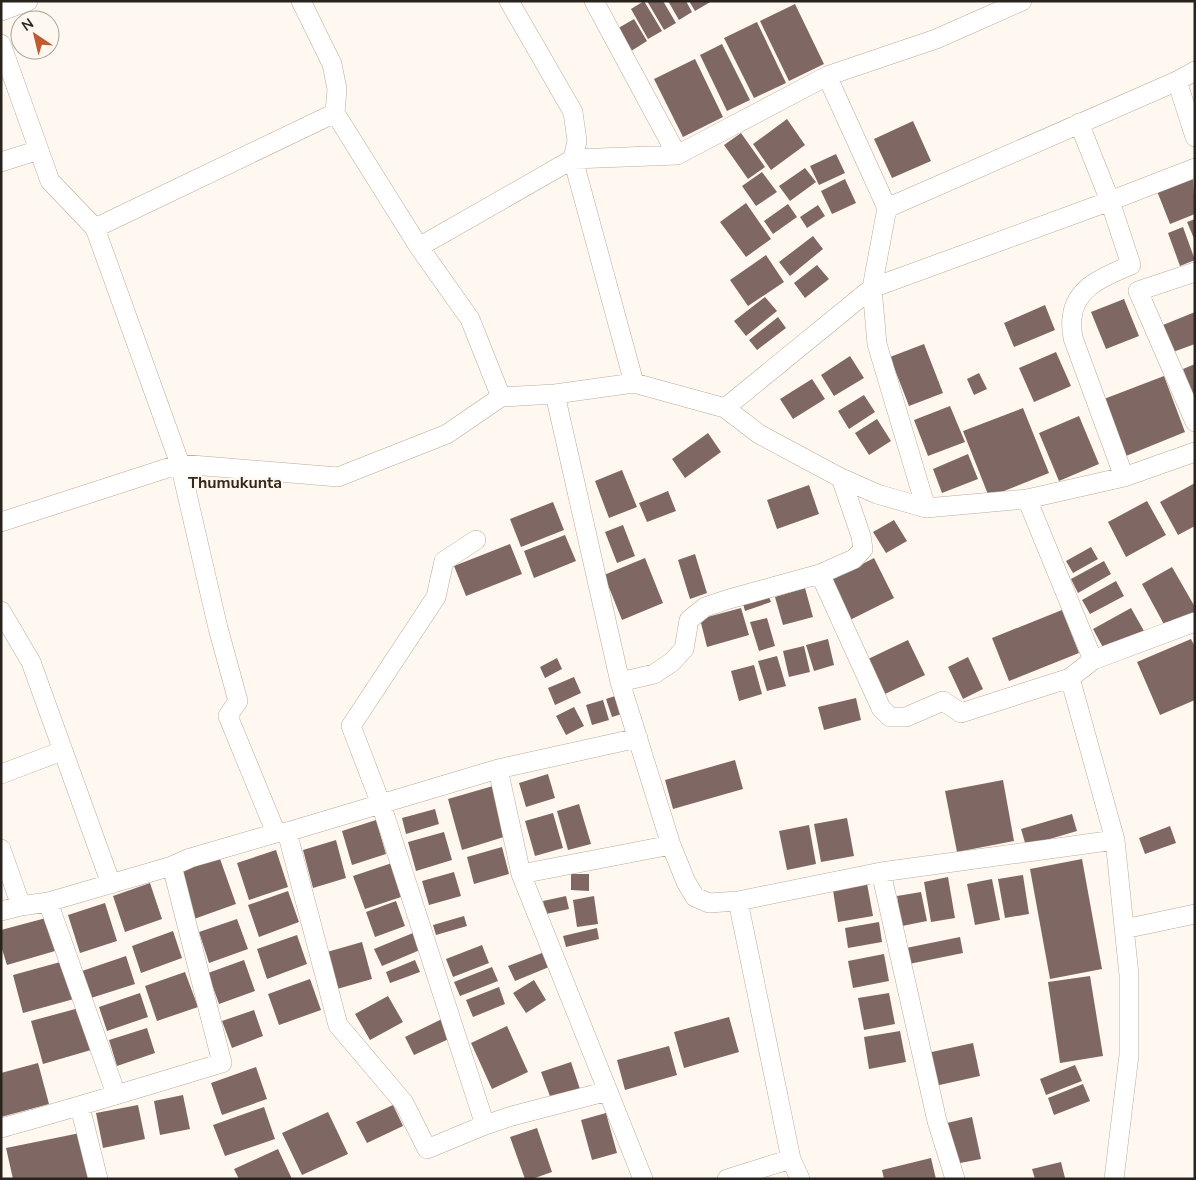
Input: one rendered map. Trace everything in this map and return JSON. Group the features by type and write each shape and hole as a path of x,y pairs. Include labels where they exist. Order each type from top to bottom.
{"street":[{"path":"1,11 28,1"},
{"path":"301,1 332,64 337,90 335,113 419,247 470,319 501,398"},
{"path":"509,1 573,112 577,141 573,159 634,383"},
{"path":"594,1 677,155"},
{"path":"419,247 573,159 677,155 827,76 936,39 1022,1"},
{"path":"1,44 50,181 95,228 180,464 218,628 238,701 228,716 282,833 338,1025 404,1103 427,1149 512,1116 608,1091"},
{"path":"887,208 1178,81 1195,71"},
{"path":"827,76 887,208 872,288 877,344 926,508"},
{"path":"1178,81 1195,137"},
{"path":"95,228 335,113"},
{"path":"1079,123 1110,201 1131,265 1101,278 1087,287 1077,301 1072,318 1073,338 1124,477"},
{"path":"1,162 39,150"},
{"path":"725,408 872,288 1195,168"},
{"path":"1195,272 1138,291 1195,422"},
{"path":"1,522 180,464 338,477 448,434 501,398 555,394 634,383 725,408 759,434 842,478 877,494 926,508 1027,499 1124,477 1195,452"},
{"path":"555,394 620,682 671,845 686,882 695,897 709,903 738,901 880,872 1115,840"},
{"path":"620,682 654,674 672,662 684,649 689,620 705,607 729,598 820,574 854,559 863,549 861,536 842,478"},
{"path":"1027,499 1093,660"},
{"path":"476,540 444,561 436,597 351,726 381,804 485,1125"},
{"path":"820,574 881,708 890,717 906,717 943,701 961,713 1070,678 1093,660 1195,622"},
{"path":"1,612 31,662 111,884"},
{"path":"1070,678 1115,840 1129,975 1129,1055 1114,1179"},
{"path":"1,911 48,902 111,884 172,866 190,858 282,833 498,769 638,738"},
{"path":"1,774 62,751"},
{"path":"498,769 521,874 643,1179"},
{"path":"521,874 671,845"},
{"path":"1,849 21,906"},
{"path":"1,1128 80,1107 116,1094 222,1063 172,866"},
{"path":"880,872 936,1122 955,1179"},
{"path":"738,901 791,1159 800,1179"},
{"path":"48,902 116,1094"},
{"path":"1124,929 1195,914"},
{"path":"80,1107 98,1179"},
{"path":"728,1179 791,1159"}],"building":[{"path":"644,1 662,31 648,39 631,9"},
{"path":"647,1 663,1 676,23 664,30"},
{"path":"668,1 686,1 692,12 679,20"},
{"path":"689,1 712,1 695,11"},
{"path":"795,4 824,64 789,81 760,21"},
{"path":"634,19 647,41 628,53 615,30"},
{"path":"757,22 786,83 754,98 724,38"},
{"path":"722,44 750,100 727,111 700,55"},
{"path":"695,59 723,117 683,137 654,79"},
{"path":"787,119 805,145 771,170 753,144"},
{"path":"913,121 931,161 892,178 874,139"},
{"path":"741,133 765,167 748,179 724,145"},
{"path":"836,154 845,173 819,185 810,166"},
{"path":"805,168 816,182 790,201 779,186"},
{"path":"762,172 777,192 756,206 742,186"},
{"path":"1193,177 1195,214 1170,224 1157,191"},
{"path":"845,179 856,203 832,214 821,191"},
{"path":"746,203 771,239 746,257 720,222"},
{"path":"788,204 797,217 773,234 764,221"},
{"path":"818,205 825,216 807,228 800,217"},
{"path":"1195,219 1195,241 1187,222"},
{"path":"1183,227 1195,260 1180,266 1168,233"},
{"path":"813,236 823,249 790,276 779,262"},
{"path":"766,255 784,282 748,306 730,280"},
{"path":"817,265 829,279 805,298 794,283"},
{"path":"765,297 777,311 746,336 734,321"},
{"path":"1124,299 1139,336 1106,349 1091,312"},
{"path":"1045,305 1055,330 1014,347 1004,323"},
{"path":"1195,312 1195,344 1173,352 1163,325"},
{"path":"778,317 786,328 757,350 749,340"},
{"path":"924,344 943,393 909,406 890,357"},
{"path":"1056,352 1071,386 1034,402 1019,368"},
{"path":"850,356 864,378 834,396 821,375"},
{"path":"1195,364 1195,400 1183,369"},
{"path":"979,373 987,389 974,395 967,379"},
{"path":"1164,376 1185,432 1126,456 1104,399"},
{"path":"812,379 825,399 793,419 780,399"},
{"path":"864,395 875,412 849,429 838,411"},
{"path":"950,406 965,442 928,456 914,420"},
{"path":"1023,408 1049,473 989,497 963,431"},
{"path":"1079,416 1099,464 1059,481 1039,433"},
{"path":"877,419 891,441 869,455 855,433"},
{"path":"708,433 721,452 685,478 672,459"},
{"path":"968,454 978,479 942,493 933,469"},
{"path":"622,470 637,507 609,518 595,481"},
{"path":"1195,483 1195,526 1178,535 1160,502"},
{"path":"809,485 819,514 777,529 767,500"},
{"path":"668,491 676,511 647,522 639,503"},
{"path":"1147,501 1166,535 1126,557 1108,522"},
{"path":"553,502 564,530 521,547 510,519"},
{"path":"894,520 907,541 886,553 873,532"},
{"path":"623,525 635,556 617,563 605,532"},
{"path":"565,535 576,561 534,578 524,551"},
{"path":"510,544 522,574 466,596 454,566"},
{"path":"1091,547 1098,559 1073,573 1066,561"},
{"path":"695,554 707,593 690,599 678,560"},
{"path":"645,558 663,603 622,620 604,575"},
{"path":"874,558 894,598 848,621 828,582"},
{"path":"1104,561 1111,574 1078,593 1071,579"},
{"path":"1172,567 1195,607 1195,612 1166,628 1142,584"},
{"path":"1116,581 1124,596 1090,614 1082,600"},
{"path":"805,588 813,617 783,625 775,597"},
{"path":"767,592 771,602 745,611 742,600"},
{"path":"741,608 749,635 707,647 700,619"},
{"path":"1131,608 1144,631 1106,653 1093,629"},
{"path":"1062,610 1079,653 1009,681 992,638"},
{"path":"767,618 775,646 759,651 750,622"},
{"path":"828,639 834,665 814,671 806,645"},
{"path":"1191,639 1195,647 1195,700 1160,715 1137,662"},
{"path":"908,640 925,675 885,694 868,659"},
{"path":"804,646 810,672 789,677 783,651"},
{"path":"777,656 786,686 767,691 758,661"},
{"path":"968,657 983,689 963,699 948,667"},
{"path":"557,658 562,669 545,678 540,667"},
{"path":"754,665 762,694 739,701 731,671"},
{"path":"574,677 581,693 555,705 548,688"},
{"path":"618,695 625,713 612,717 606,699"},
{"path":"856,698 861,720 824,730 818,707"},
{"path":"603,700 609,720 592,725 586,705"},
{"path":"574,707 584,726 566,735 556,716"},
{"path":"735,760 743,789 673,809 665,780"},
{"path":"548,774 555,798 526,807 519,783"},
{"path":"1003,780 1014,841 957,852 945,791"},
{"path":"493,786 507,836 462,850 448,799"},
{"path":"579,804 591,844 568,850 557,811"},
{"path":"435,809 439,824 406,834 402,818"},
{"path":"553,813 563,848 535,856 525,821"},
{"path":"1072,814 1077,831 1026,846 1021,829"},
{"path":"847,818 854,856 821,862 814,824"},
{"path":"376,820 386,854 352,865 342,831"},
{"path":"809,825 816,864 787,870 779,831"},
{"path":"1170,826 1176,843 1145,854 1139,838"},
{"path":"444,832 452,860 416,871 408,842"},
{"path":"336,840 346,878 313,888 303,850"},
{"path":"502,847 509,874 474,884 467,857"},
{"path":"276,850 288,887 249,900 237,863"},
{"path":"219,856 236,904 194,919 178,871"},
{"path":"1082,859 1102,969 1050,979 1030,869"},
{"path":"392,863 404,896 365,909 353,876"},
{"path":"454,872 461,896 429,905 422,881"},
{"path":"571,874 589,874 589,891 571,890"},
{"path":"1023,875 1029,914 1005,918 998,879"},
{"path":"948,877 955,918 931,922 924,882"},
{"path":"866,878 873,916 838,922 832,884"},
{"path":"992,879 1000,920 975,925 967,884"},
{"path":"150,883 162,919 125,932 113,896"},
{"path":"288,891 299,922 259,937 248,905"},
{"path":"921,892 927,921 902,926 897,896"},
{"path":"566,896 569,909 546,914 543,901"},
{"path":"594,896 598,924 577,927 573,900"},
{"path":"396,901 405,926 375,937 366,912"},
{"path":"105,903 117,941 80,953 68,915"},
{"path":"464,916 467,926 436,935 433,925"},
{"path":"46,918 55,951 7,965 1,946 1,930"},
{"path":"237,919 248,949 209,963 199,932"},
{"path":"879,922 882,942 848,948 845,928"},
{"path":"597,928 599,939 566,947 563,936"},
{"path":"173,931 182,958 141,973 132,946"},
{"path":"413,933 420,950 382,966 374,949"},
{"path":"297,935 307,964 267,979 257,949"},
{"path":"960,937 963,953 909,964 906,948"},
{"path":"362,942 372,979 337,989 327,952"},
{"path":"482,945 489,963 453,977 446,959"},
{"path":"542,953 549,967 515,981 508,966"},
{"path":"884,954 889,981 853,988 848,961"},
{"path":"126,956 135,984 91,998 82,971"},
{"path":"244,960 255,991 219,1004 208,973"},
{"path":"415,960 420,972 390,983 386,972"},
{"path":"64,961 74,999 23,1013 13,975"},
{"path":"492,967 498,981 460,996 454,982"},
{"path":"185,972 198,1007 157,1021 145,986"},
{"path":"1090,976 1103,1056 1060,1063 1048,982"},
{"path":"310,979 321,1010 279,1025 268,994"},
{"path":"534,980 546,1000 526,1013 513,993"},
{"path":"499,987 505,1004 473,1017 466,1000"},
{"path":"140,993 148,1017 107,1031 99,1007"},
{"path":"889,993 895,1024 864,1030 858,998"},
{"path":"388,996 403,1022 370,1040 355,1014"},
{"path":"79,1008 91,1050 43,1064 31,1021"},
{"path":"254,1010 263,1036 232,1048 222,1021"},
{"path":"729,1017 739,1052 684,1068 674,1032"},
{"path":"442,1019 451,1038 414,1055 405,1037"},
{"path":"507,1026 528,1072 492,1089 471,1043"},
{"path":"147,1028 155,1053 117,1066 109,1040"},
{"path":"900,1031 906,1062 869,1069 864,1037"},
{"path":"973,1043 980,1076 935,1086 927,1053"},
{"path":"669,1046 677,1075 625,1090 617,1060"},
{"path":"571,1062 580,1089 551,1099 541,1072"},
{"path":"38,1063 49,1104 1,1117 1,1073"},
{"path":"1075,1065 1082,1081 1046,1095 1040,1079"},
{"path":"256,1067 267,1099 222,1115 211,1083"},
{"path":"1083,1084 1090,1101 1054,1115 1048,1098"},
{"path":"183,1095 190,1129 160,1135 154,1101"},
{"path":"138,1105 145,1139 103,1148 96,1113"},
{"path":"393,1105 403,1126 367,1143 356,1122"},
{"path":"264,1107 275,1139 225,1156 213,1125"},
{"path":"328,1112 348,1154 302,1175 282,1133"},
{"path":"606,1113 617,1153 592,1160 581,1120"},
{"path":"972,1117 981,1159 955,1164 947,1123"},
{"path":"537,1128 552,1172 532,1179 525,1179 510,1137"},
{"path":"80,1133 90,1179 13,1179 6,1148"},
{"path":"278,1149 292,1179 239,1179 234,1169"},
{"path":"931,1158 936,1179 884,1179 882,1170"},
{"path":"1061,1162 1065,1178 1035,1179 1032,1169"}],"district":[{"name":"Thumukunta","path":"235,482"}]}
